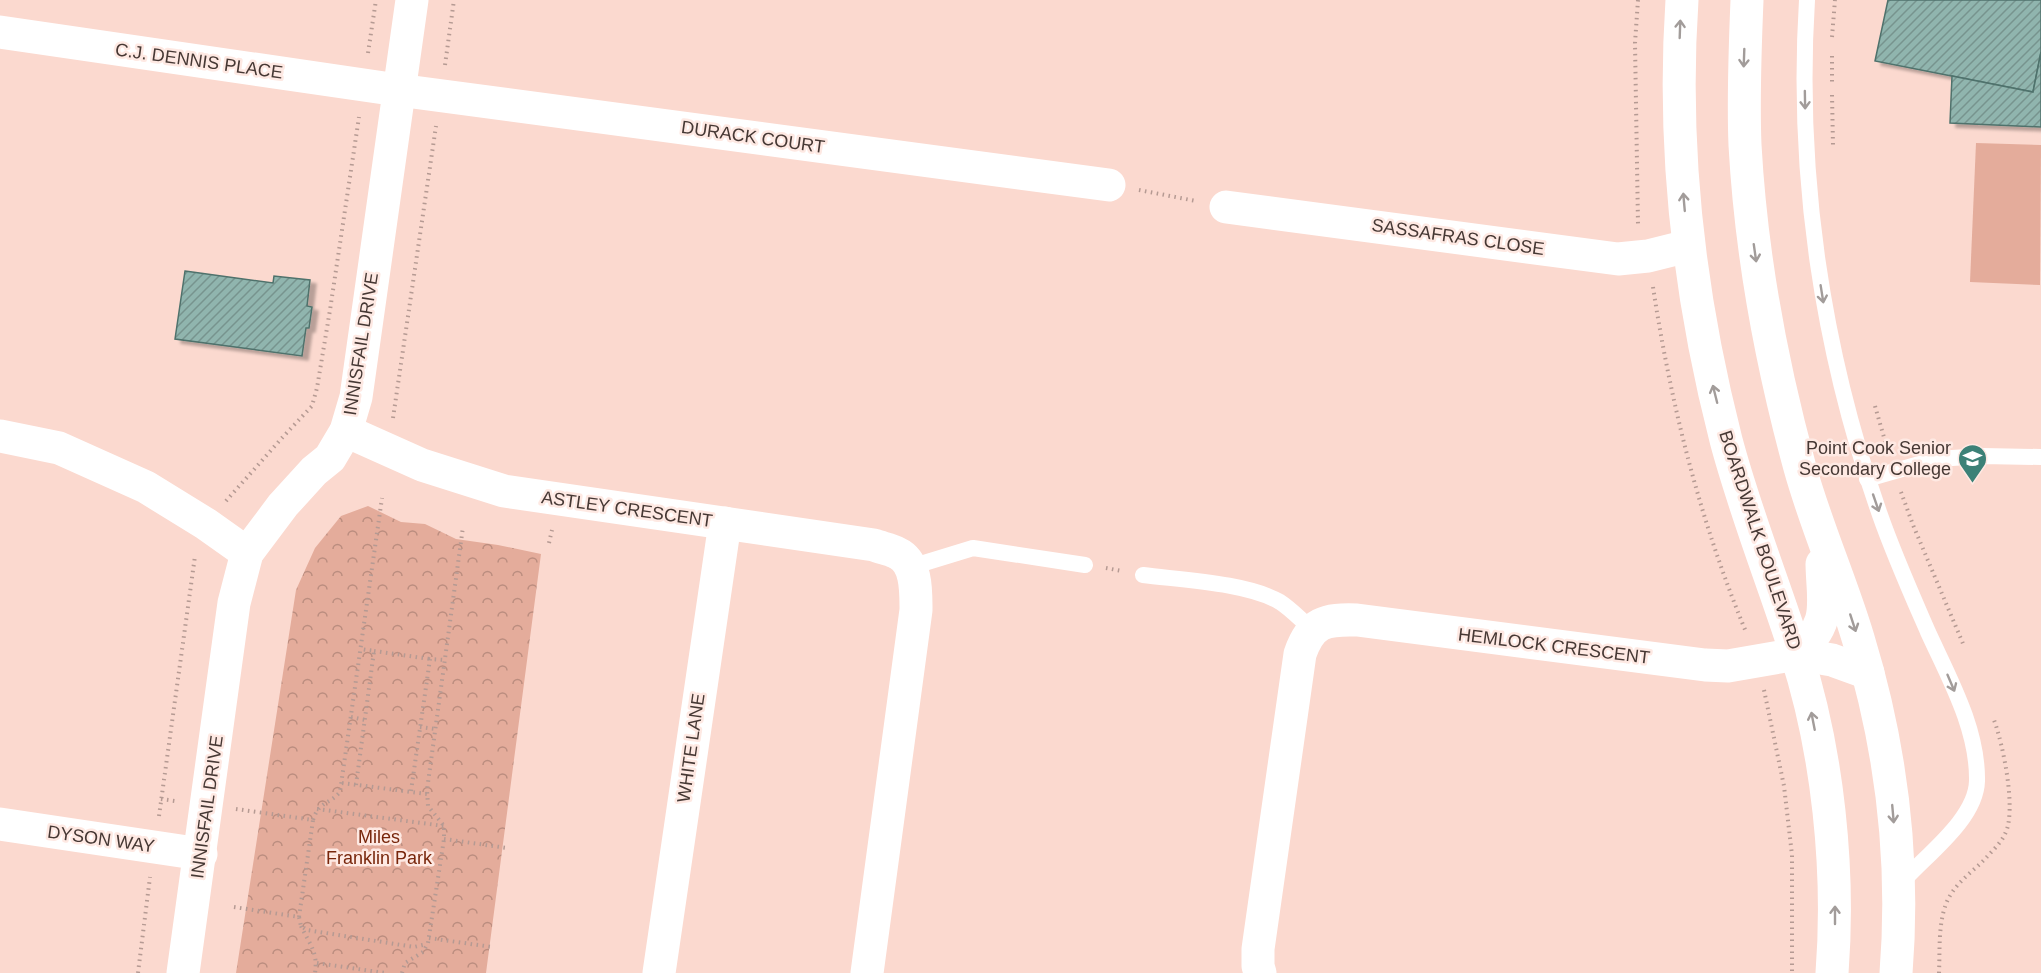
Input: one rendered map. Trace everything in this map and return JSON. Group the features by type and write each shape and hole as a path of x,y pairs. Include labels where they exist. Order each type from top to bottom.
{"street":[{"name":"INNISFAIL DRIVE","path":"183,973 234,603 247,553 283,505 314,471 330,458 346,431 356,397 412,0"},
{"name":"BOARDWALK BOULEVARD","path":"1682,0 1679,100 1688,246 1701,328 1726,440 1751,526 1797,654 1820,754 1830,825 1834,891 1832,973"},
{"path":"1746,0 1745,142 1748,193 1759,285 1786,413 1801,470 1868,673 1883,737 1892,794 1899,895 1896,973"},
{"name":"C.J. DENNIS PLACE","path":"0,32 398,90"},
{"name":"DURACK COURT","path":"398,90 1109,184"},
{"name":"SASSAFRAS CLOSE","path":"1226,207 1618,259 1648,256 1688,246"},
{"name":"ASTLEY CRESCENT","path":"346,431 422,465 504,491 874,545 900,553 910,567"},
{"path":"0,436 58,448 146,487 206,524 247,553"},
{"name":"WHITE LANE","path":"659,973 725,523"},
{"path":"1797,654 1811,641 1823,617 1821,532"},
{"path":"867,973 916,610 916,586 910,567"},
{"name":"HEMLOCK CRESCENT","path":"1312,629 1329,620 1357,620 1716,666 1758,662 1797,654"},
{"path":"1260,973 1258,949 1300,654 1312,629"},
{"path":"1797,654 1832,660 1868,673"},
{"name":"DYSON WAY","path":"0,824 201,854"}],"lane":[{"path":"1807,0 1804,73 1808,191 1825,312 1838,374 1867,478 1907,586 1952,684 1971,736 1976,761 1977,785 1966,812 1954,828 1906,878 1899,895"},
{"path":"1867,478 1937,459 1982,456 2041,457"},
{"path":"910,567 973,548 1085,565"},
{"path":"1143,575 1263,593 1282,603 1312,629"}],"path":[{"path":"138,973 195,552 206,524 312,406 319,377 376,0"},
{"path":"384,448 394,414 454,0"},
{"path":"1834,156 1832,47 1835,0"},
{"path":"1109,184 1226,207"},
{"path":"1872,398 1893,471 1913,525 1967,653"},
{"path":"315,973 317,963 315,951 301,926 299,917 313,820 317,809 323,803 334,799 340,792 342,783 382,498"},
{"path":"402,973 405,963 423,952 429,941 444,839 444,826 428,806 427,794 463,527"},
{"path":"549,543 551,530 562,532"},
{"path":"1085,565 1143,575"},
{"path":"360,649 445,660"},
{"path":"356,785 374,651"},
{"path":"411,791 429,659"},
{"path":"351,717 365,720"},
{"path":"1939,973 1941,927 1946,904 1963,879 1996,846 2006,833 2009,823 2010,809 2004,756 1993,717"},
{"path":"420,728 435,729"},
{"path":"342,783 427,794"},
{"path":"161,799 313,820"},
{"path":"317,809 444,826"},
{"path":"444,839 507,848"},
{"path":"234,907 299,917"},
{"path":"301,926 307,930 414,947 429,941 492,947"},
{"path":"317,963 386,973"}],"green space":[{"path":"1976,143 2041,145 2040,285 1970,282"},
{"name":"Miles Franklin Park","path":"368,506 401,522 425,524 456,539 541,554 486,973 236,973 296,590 315,548 341,516"}],"building":[{"path":"1888,0 2041,0 2041,52 2033,92 1875,61"},
{"path":"2041,52 2041,127 1950,123 1952,76 2033,92"},
{"path":"185,271 273,283 274,276 310,280 307,306 312,307 302,356 175,339"}],"place":[{"name":"Point Cook Senior Secondary College","path":"1972,484"}]}
